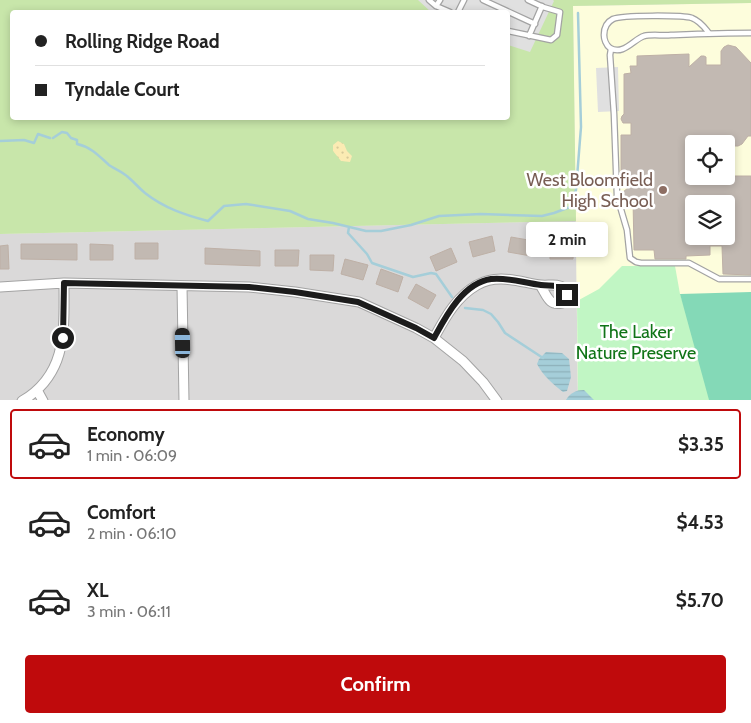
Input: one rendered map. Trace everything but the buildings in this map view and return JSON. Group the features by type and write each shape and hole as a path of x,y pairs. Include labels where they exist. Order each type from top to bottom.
{"street":[{"path":"434,338 450,309 469,290 479,284 490,279 511,279 540,285"},
{"path":"22,400 37,390 49,378 58,361 63,338 64,283"},
{"path":"0,287 64,283 258,288 358,302 434,338 463,361 497,400"},
{"path":"182,286 184,400"},
{"path":"37,390 43,400"}],"lane":[{"path":"429,0 445,10"},
{"path":"436,6 440,0"},
{"path":"483,0 504,10"},
{"path":"510,31 551,40 557,35 560,12 528,0"},
{"path":"529,36 542,6"},
{"path":"510,13 534,24"},
{"path":"709,33 702,24 693,18 680,16 622,17 612,19 606,24 605,40 611,49 617,196 628,230 630,258 636,262 689,263 719,280 751,279"},
{"path":"611,49 626,48 644,36 751,33"}],"shaded area":[{"path":"418,0 554,1 530,52 510,46 510,10 429,10"},
{"name":"West Bloomfield High School","path":"751,3 751,400 578,400 573,6"},
{"path":"618,67 619,111 598,112 596,68"},
{"path":"576,221 578,400 0,400 0,234"}],"green space":[{"path":"0,0 751,0 751,3 573,6 576,221 0,234"},
{"name":"The Laker Nature Preserve","path":"622,266 675,266 680,294 715,400 578,400 577,301 599,289"},
{"path":"751,292 751,400 709,400 680,294"}],"sand":[{"path":"338,141 344,144 352,156 350,162 341,161 333,151 333,145"}],"water":[{"path":"546,352 562,353 569,359 571,377 567,391 563,392 552,383 537,364"},
{"path":"584,390 594,400 566,400 574,392"}],"waterway":[{"path":"53,138 62,132 67,133 71,138 77,140 77,144 95,152 109,165 126,175 143,191 160,203 208,221 224,206 246,204 290,211 308,219 366,231 381,231 411,225 439,216 481,214 542,216 570,207 576,190 581,127 578,13"},
{"path":"0,141 24,140 34,143 38,134 50,138"},
{"path":"349,227 348,233 367,254 372,263 413,277 431,273 436,274 452,297"},
{"path":"465,308 483,310 491,314 505,333 543,358"}],"place":[{"name":"West Bloomfield High School","path":"663,190"}],"route":[{"path":"63,338 64,283 249,287 295,292 358,302 434,338 450,309 469,290 490,279 511,279 540,285 558,285 564,288 567,295"}]}
